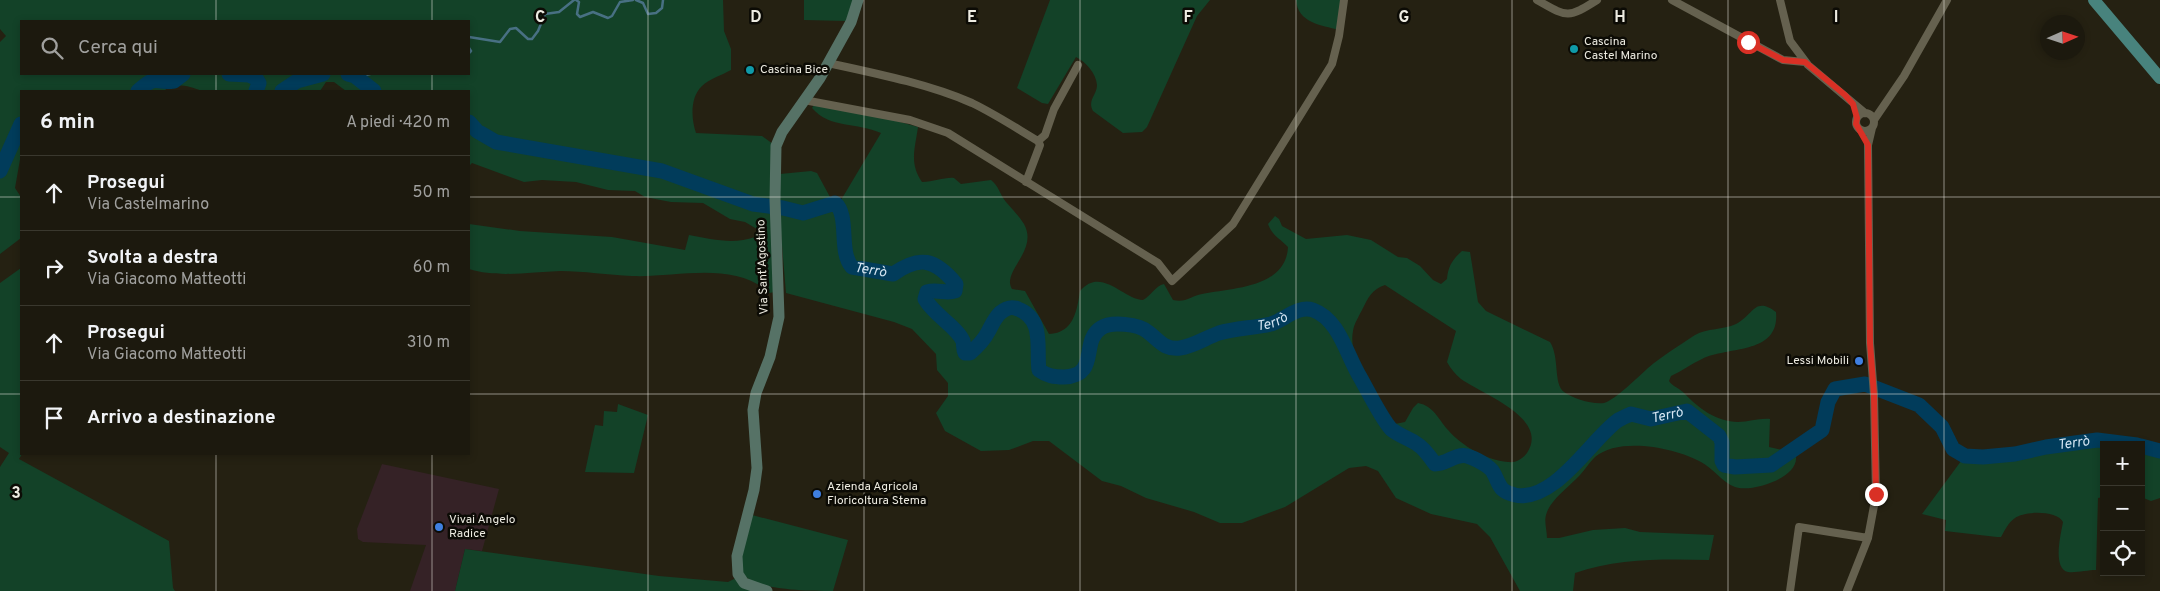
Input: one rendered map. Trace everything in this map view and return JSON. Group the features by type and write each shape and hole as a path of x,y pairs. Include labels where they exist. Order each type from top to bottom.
{"main road":[{"path":"2094,0 2160,78"}],"street":[{"name":"Via Sant'Agostino","path":"767,591 744,583 738,574 737,556 754,490 757,468 752,410 756,393 770,357 780,317 775,200 776,146 782,132 828,63 851,22 858,0"},
{"path":"804,100 910,120 948,133 1158,264 1172,281 1233,224 1332,64 1340,36 1344,0"},
{"path":"1537,0 1562,13 1571,15 1597,0"},
{"path":"1672,0 1783,60 1805,62"},
{"path":"1780,0 1790,40 1805,62 1866,113 1873,124 1868,145 1870,343 1874,395 1876,494 1868,538 1847,591"},
{"path":"1862,130 1868,131 1873,124 1904,76 1947,0"},
{"path":"828,63 929,88 970,103 1038,141 1040,148 1026,182"},
{"path":"1038,141 1045,135 1054,109 1078,65"},
{"path":"1849,98 1857,118 1856,124 1862,130 1868,145"},
{"path":"1857,118 1885,104"},
{"path":"1790,591 1799,527 1868,538"}],"shaded area":[{"path":"382,464 499,489 482,551 465,549 455,591 410,591 426,545 363,542 358,539 357,529"}],"green space":[{"path":"0,0 723,0 724,31 731,49 731,70 708,81 698,91 693,108 693,121 696,133 762,136 773,144 775,292 769,293 755,283 739,277 722,274 632,276 560,271 502,274 470,269 470,224 520,231 612,237 685,250 689,235 738,241 755,237 757,229 745,222 730,219 703,203 671,202 645,197 635,191 608,190 576,182 542,180 524,182 472,163 470,165 470,90 345,90 334,82 326,82 321,90 199,90 189,87 172,86 167,87 166,90 20,90 20,160 15,188 20,196 20,239 0,254 0,42 6,36 0,29"},
{"path":"804,0 853,0 846,21 804,20"},
{"path":"1050,0 1210,0 1197,16 1147,127 1142,132 1123,133 1093,111 1091,104 1097,89 1095,76 1090,68 1076,57 1048,104 1042,103 1017,88"},
{"path":"1296,0 1342,0 1339,30 1311,22 1301,14"},
{"path":"818,99 918,127 914,162 922,182 954,178 961,184 991,180 994,182 1004,199 1024,224 1027,234 1024,252 1011,275 1012,289 1025,291 1049,334 1064,330 1069,325 1075,313 1080,291 1088,284 1104,283 1143,300 1164,284 1173,300 1181,301 1202,294 1256,284 1268,278 1278,271 1285,261 1288,247 1274,235 1268,224 1275,216 1279,219 1282,226 1306,239 1347,235 1371,240 1398,257 1407,258 1420,266 1433,280 1441,284 1447,279 1450,267 1456,257 1462,251 1470,252 1478,302 1486,311 1550,342 1555,355 1557,376 1561,388 1564,392 1577,399 1589,402 1604,403 1609,401 1653,364 1695,335 1736,324 1758,306 1769,308 1776,312 1775,326 1770,336 1751,347 1702,359 1671,376 1669,381 1695,404 1715,417 1738,422 1770,419 1769,447 1795,453 1796,461 1792,469 1775,481 1764,485 1743,488 1731,485 1705,465 1678,452 1648,446 1618,447 1605,451 1595,457 1551,505 1545,517 1547,538 1559,538 1593,530 1625,528 1640,532 1714,535 1709,560 1642,560 1608,564 1575,573 1573,591 1520,591 1490,537 1477,524 1431,514 1396,498 1378,471 1366,466 1349,468 1285,507 1242,523 1220,523 1194,512 1146,498 1121,486 1102,481 1049,441 1033,441 1009,450 981,451 945,431 936,413 948,396 948,383 937,370 936,354 912,329 894,322 786,293 780,221 780,174 811,171 817,173 830,197 841,200 881,133 835,122 819,115 812,108","holes":["1385,285 1456,331 1447,362 1452,369 1461,379 1510,408 1522,418 1529,429 1532,440 1527,453 1519,460 1514,462 1500,461 1467,447 1448,430 1432,410 1418,403 1405,422 1395,424 1359,367 1352,343 1354,326 1366,302 1371,294"]},
{"path":"20,269 21,455 19,459 169,541 173,588 175,591 0,591 0,467 9,453 0,447 0,283"},
{"path":"618,404 648,415 634,473 585,472 595,425 603,426 604,411 617,412"},
{"path":"2087,438 2114,441 2100,441 2100,498 2098,498 2096,570 2068,572 2063,569 2059,558 2059,542 2063,522 2054,515 2033,513 2019,516 2010,522 2001,537 1997,537 1945,531 1946,520 1922,514 1967,453 1997,451"},
{"path":"2145,444 2160,446 2160,498 2151,501 2145,499"},
{"path":"752,515 848,540 833,591 783,589 757,583 748,578 742,572 741,560"},
{"path":"465,549 659,576 728,582 736,578 754,591 455,591"}],"waterway":[{"path":"470,37 500,42 510,29 516,28 528,39 532,39 538,31 545,14 559,12 574,0"},
{"path":"576,0 579,2 577,14 580,17 593,12 608,18 612,16 620,2 633,0"},
{"path":"636,0 643,3 648,14 656,13 662,8 663,0"},
{"name":"Terrò","path":"139,90 149,82 156,80 174,81 182,75"},
{"name":"Terrò","path":"249,75 256,78 259,83 256,90"},
{"name":"Terrò","path":"284,90 297,81 319,75"},
{"name":"Terrò","path":"352,75 373,90"},
{"path":"356,77 365,75"},
{"name":"Terrò","path":"470,123 477,131 496,142 662,171 753,204 803,213 835,203 842,216 844,243 848,260 852,267 893,274 911,264 927,262 941,269 956,284 955,291 927,292 925,299 960,336 965,353 970,353 980,343 1000,313 1009,308 1018,309 1027,314 1036,327 1039,370 1051,376 1064,377 1075,375 1082,371 1086,364 1091,341 1095,334 1106,326 1118,324 1132,325 1144,329 1166,346 1180,348 1195,344 1219,333 1271,324 1297,311 1313,310 1329,321 1336,330 1355,368 1391,429 1420,446 1435,464 1463,455 1478,460 1493,472 1502,489 1515,495 1530,495 1558,480 1607,430 1619,420 1631,414 1651,419 1687,411 1719,436 1722,442 1722,461 1724,465 1735,467 1771,465 1822,430 1828,402 1835,389 1865,384 1919,405 1942,427 1953,449 1965,456 1983,457 2015,454 2046,447 2097,440 2105,441"},
{"name":"Terrò","path":"0,171 20,126"},
{"name":"Terrò","path":"2145,447 2160,451"}],"place":[{"name":"Cascina Castel Marino","path":"1574,49"},
{"name":"Cascina Bice","path":"750,70"},
{"name":"Lessi Mobili","path":"1859,361"},
{"name":"Azienda Agricola Floricoltura Stema","path":"817,494"},
{"name":"Vivai Angelo Radice","path":"439,527"}],"route":[{"path":"1748,42 1783,60 1805,62 1849,98 1855,109 1856,124 1866,137 1868,145 1870,343 1874,395 1876,494"}]}
